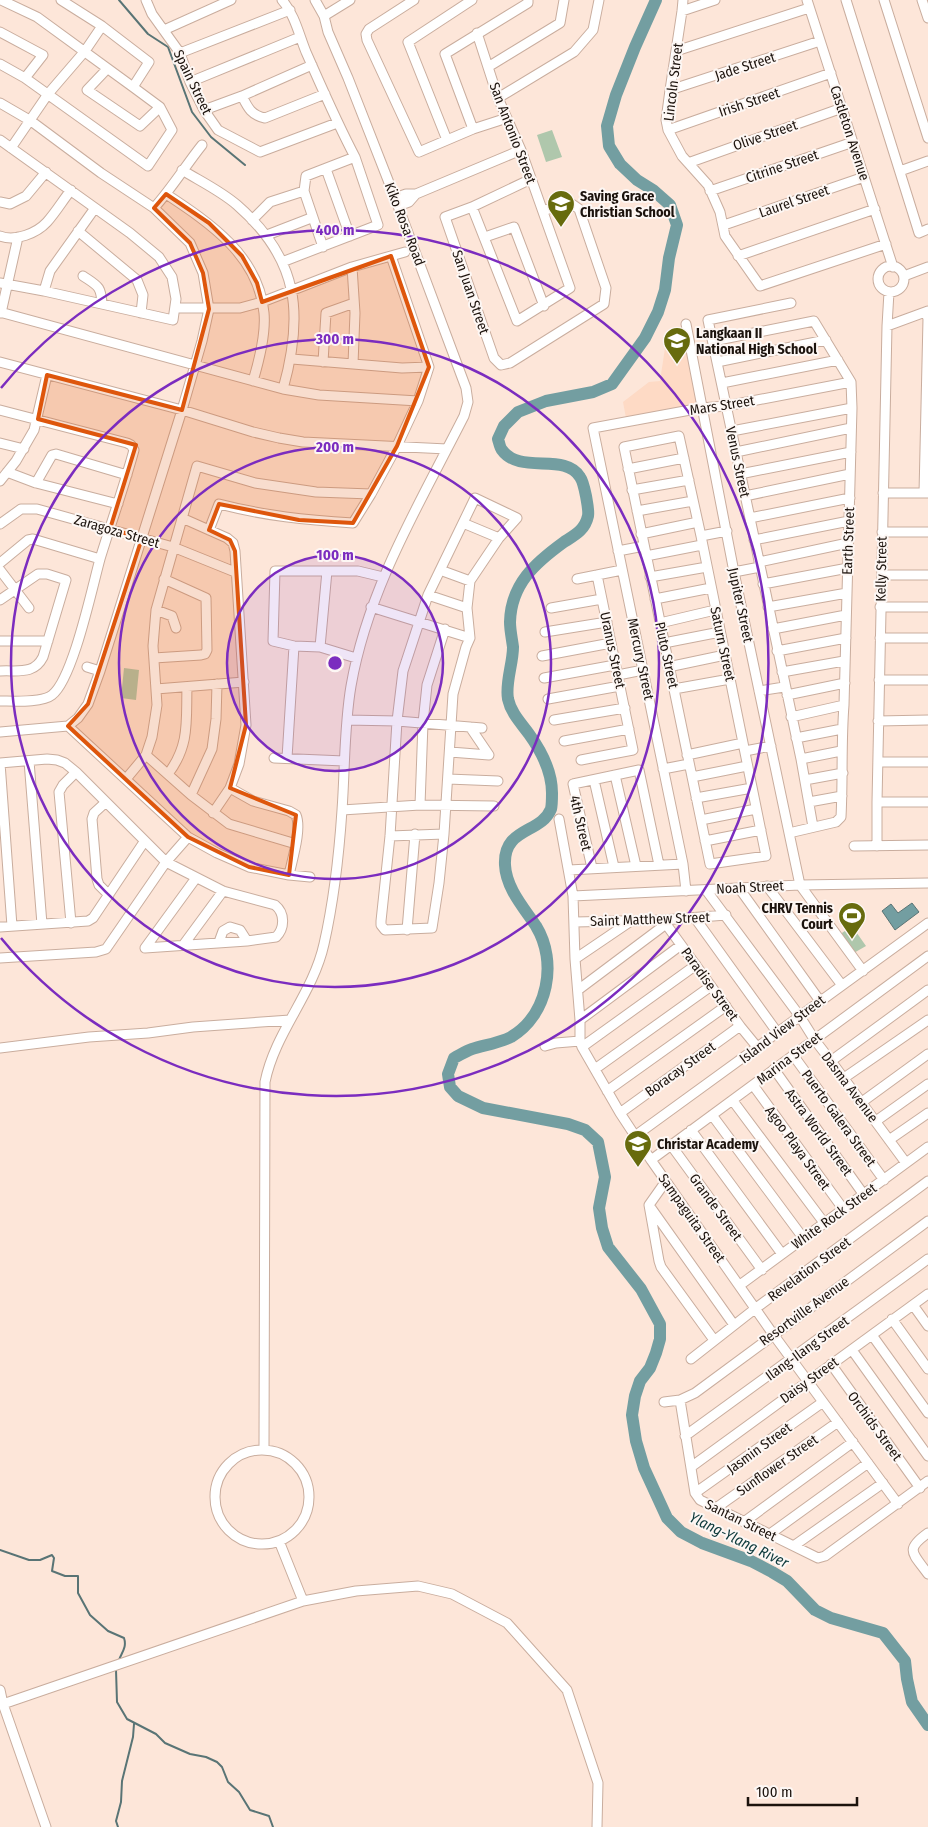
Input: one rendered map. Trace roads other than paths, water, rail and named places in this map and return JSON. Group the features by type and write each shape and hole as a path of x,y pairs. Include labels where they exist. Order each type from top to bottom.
{"street":[{"path":"0,64 25,78 148,166 172,130 160,108 134,87 37,17 1,0"},
{"path":"62,0 102,26 149,62 134,87"},
{"path":"164,30 231,0"},
{"path":"282,0 290,10 300,38 337,123 355,157 378,225 282,262"},
{"name":"Kiko Rosa Road","path":"264,1450 265,1082 273,1056 313,976 324,947 337,879 347,720 356,658 371,607 399,542 464,416 468,402 466,388 397,202 328,32 324,16 315,0"},
{"path":"324,16 350,0"},
{"path":"414,0 369,29 366,34 367,40 419,152 473,129 507,118"},
{"path":"447,140 408,42 472,0"},
{"path":"473,129 445,54 528,2 528,0"},
{"path":"488,67 560,23 564,0"},
{"path":"498,98 574,52 593,30 599,0"},
{"name":"Lincoln Street","path":"683,0 666,120 668,130 682,156 708,186 720,212 725,236 760,286 886,244"},
{"path":"682,11 715,0"},
{"path":"846,0 919,233 928,229"},
{"path":"884,0 926,121 928,138"},
{"path":"922,0 928,18"},
{"name":"Spain Street","path":"150,1 152,14 180,53 190,82 204,110 218,130 260,152 337,123"},
{"path":"676,51 808,4"},
{"name":"Castleton Avenue","path":"808,4 893,267"},
{"path":"180,53 290,10"},
{"path":"11,148 48,94 85,51 102,26"},
{"path":"0,32 43,55 25,78"},
{"name":"San Antonio Street","path":"477,33 498,98 521,150 570,288 544,306"},
{"path":"190,82 300,38"},
{"name":"Jade Street","path":"670,90 820,41"},
{"path":"204,110 242,96 312,65"},
{"path":"107,69 87,90 140,126 160,108"},
{"name":"Irish Street","path":"668,130 831,73"},
{"path":"242,96 250,112 265,118 325,94"},
{"path":"0,103 30,121 101,173 154,208 190,243 203,273 209,309 182,410 88,704 78,718 68,726 0,732"},
{"name":"Olive Street","path":"688,163 842,108"},
{"path":"0,140 130,233 159,257 172,278 176,299 173,320 44,291 4,285"},
{"name":"Citrine Street","path":"710,191 853,142"},
{"path":"154,208 202,145"},
{"path":"397,202 409,202 416,194 521,150"},
{"path":"323,247 304,192 306,176 355,157"},
{"path":"900,171 928,161"},
{"path":"326,169 350,236"},
{"path":"182,170 236,204 267,235 282,262 292,291 295,313 292,359 284,390"},
{"path":"0,202 10,204 26,196 46,172"},
{"name":"Laurel Street","path":"724,225 864,176"},
{"path":"484,237 514,227 544,306 517,321 472,207 531,179"},
{"path":"0,236 4,238 26,236 46,223 71,190"},
{"path":"252,220 270,202 304,192"},
{"path":"166,194 209,223 242,256 257,283 264,314 261,354 253,381"},
{"name":"San Juan Street","path":"472,207 445,217 494,358 501,365 510,363 604,304 606,288 579,209 570,202 543,211"},
{"path":"44,291 50,271 95,208"},
{"path":"738,256 875,209"},
{"path":"267,235 312,218"},
{"path":"78,231 137,280 143,295 141,313"},
{"path":"18,237 4,285 1,313 284,390 319,395 418,401"},
{"path":"175,308 240,308 262,302 352,267 405,252"},
{"path":"209,530 219,504 258,514 291,519 353,523 397,446 418,401 429,367 391,256"},
{"path":"352,267 354,302 353,364"},
{"path":"893,267 900,270 904,276 901,288 893,292 882,288 878,281 882,270 893,267"},
{"path":"904,276 928,267"},
{"path":"83,276 99,286 102,292 102,304"},
{"name":"Kelly Street","path":"877,846 876,802 880,608 889,292"},
{"path":"323,362 326,313 354,302"},
{"name":"Venus Street","path":"791,303 708,320 801,759 813,827"},
{"path":"883,493 926,493 927,312 887,326"},
{"name":"Earth Street","path":"713,341 814,321 851,382 850,498 844,661 845,683 841,751 843,773 841,818 839,821 788,832"},
{"name":"Jupiter Street","path":"686,324 734,572 800,885"},
{"path":"717,362 826,340"},
{"path":"292,359 402,368 429,367"},
{"path":"722,383 838,360"},
{"path":"0,362 182,410 279,438 303,442 447,449"},
{"path":"0,481 30,439 38,419 47,374"},
{"name":"Mars Street","path":"593,428 701,408 726,406 851,382"},
{"path":"732,431 852,408"},
{"path":"0,410 131,445 134,450 100,559 71,663 61,684 52,695 41,699 0,701"},
{"name":"Mercury Street","path":"593,428 683,864 686,891"},
{"path":"736,452 851,428"},
{"name":"Pluto Street","path":"679,436 624,447 710,864"},
{"name":"Saturn Street","path":"679,436 766,856 710,864"},
{"path":"0,443 24,449"},
{"path":"740,474 851,452"},
{"path":"36,483 52,455 56,454 127,475"},
{"path":"628,469 684,458"},
{"path":"126,779 146,755 155,722 154,628 156,610 197,466 255,483 316,492 371,494"},
{"path":"8,472 36,483 118,504"},
{"path":"745,496 850,474"},
{"path":"632,490 689,480"},
{"path":"475,498 517,518 499,538 470,581 468,608 470,638 453,694 444,834 432,928 385,930 381,925 390,836 397,721 403,671 428,595 475,498"},
{"path":"750,518 850,498"},
{"path":"637,511 693,501"},
{"name":"Zaragoza Street","path":"0,524 16,511 25,508 37,509 173,547 235,572"},
{"path":"182,518 227,538 233,543 246,725 239,764 230,788 213,813"},
{"path":"754,540 849,521"},
{"path":"641,534 698,522"},
{"path":"463,523 499,538"},
{"path":"646,556 702,541 727,531"},
{"path":"882,532 928,532"},
{"path":"0,563 28,540 33,539 100,559"},
{"path":"734,572 759,564 848,543"},
{"path":"618,551 644,546"},
{"path":"650,577 707,567"},
{"path":"763,584 848,568"},
{"path":"0,570 29,608"},
{"path":"440,570 470,581"},
{"path":"577,579 622,570"},
{"path":"356,658 320,647 276,643 272,639 275,571 358,571 383,577"},
{"path":"320,647 326,571"},
{"path":"0,600 38,574 46,574 66,580 40,662 34,669 0,672"},
{"name":"Uranus Street","path":"581,760 633,750 597,575"},
{"path":"882,575 928,575"},
{"path":"154,658 202,655 207,650 206,598 164,579"},
{"path":"655,599 711,588"},
{"path":"768,607 847,592"},
{"path":"428,595 468,608"},
{"path":"550,608 602,599"},
{"path":"371,607 470,638"},
{"path":"880,608 928,607"},
{"path":"156,610 172,616 176,628"},
{"path":"660,623 715,610"},
{"path":"773,628 846,615"},
{"path":"545,632 607,622"},
{"path":"420,805 423,723 427,685 445,629"},
{"path":"664,643 720,632"},
{"path":"777,651 846,638"},
{"path":"880,638 928,638"},
{"path":"0,641 48,641"},
{"path":"542,656 611,643"},
{"path":"287,758 294,646"},
{"path":"668,667 725,655"},
{"path":"782,672 844,661"},
{"path":"71,663 100,671"},
{"path":"544,678 615,665"},
{"path":"618,675 643,670"},
{"path":"674,689 730,679"},
{"path":"879,680 928,680"},
{"path":"156,689 244,682"},
{"path":"759,691 786,691 845,683"},
{"path":"190,795 212,749 216,719 217,684"},
{"path":"548,699 620,686"},
{"path":"168,774 178,761 184,745 188,687"},
{"path":"791,717 844,705"},
{"path":"554,720 625,708"},
{"path":"347,720 397,721 482,728"},
{"path":"878,721 928,720"},
{"path":"68,726 188,837 217,853 249,867 310,877"},
{"path":"450,752 489,754 470,727"},
{"path":"564,741 629,729"},
{"path":"796,738 842,729"},
{"path":"663,769 688,760 744,747 771,746"},
{"path":"801,759 841,751"},
{"path":"146,755 190,795 229,824 296,844"},
{"path":"274,758 344,761"},
{"path":"12,926 0,763 57,760 65,763 166,862 223,891 275,905 281,912 283,922 279,935 247,941 145,948 196,878"},
{"path":"30,761 42,924"},
{"path":"878,762 928,762"},
{"path":"692,777 747,766"},
{"name":"4th Street","path":"592,868 573,784 639,770 659,865"},
{"path":"71,923 59,792 62,785 76,772"},
{"path":"805,780 843,773"},
{"path":"615,775 636,866"},
{"path":"448,779 498,781"},
{"path":"594,780 614,867"},
{"path":"230,788 253,801 289,811 296,815 298,821 296,844 289,875"},
{"path":"696,798 752,788"},
{"path":"809,802 842,796"},
{"path":"106,802 94,813 92,819 97,880 99,885 109,895"},
{"path":"876,802 928,802"},
{"path":"342,810 420,805 494,806"},
{"path":"701,820 756,809"},
{"path":"559,819 573,896 581,1044"},
{"path":"705,841 761,830"},
{"path":"407,930 415,834"},
{"path":"390,836 444,834"},
{"path":"0,958 96,952 106,949 166,862 188,837"},
{"path":"0,927 83,922 93,918 144,842"},
{"path":"854,846 928,845"},
{"path":"569,870 683,864"},
{"name":"Noah Street","path":"573,896 767,886 928,884"},
{"path":"800,885 863,971"},
{"path":"767,886 841,984"},
{"path":"739,888 820,1000"},
{"name":"Dasma Avenue","path":"706,890 906,1163"},
{"path":"184,944 223,891"},
{"name":"Saint Matthew Street","path":"575,922 631,920 665,922 726,915"},
{"path":"694,918 777,1032"},
{"path":"575,959 631,920"},
{"path":"578,990 665,922"},
{"name":"Paradise Street","path":"665,922 758,1048"},
{"name":"Island View Street","path":"635,1136 758,1048 841,984 863,971 928,923"},
{"path":"219,942 223,931 230,927 240,930 247,941"},
{"path":"580,1020 681,945"},
{"name":"Marina Street","path":"651,1160 928,956"},
{"path":"545,1046 556,1043 581,1044 696,965"},
{"path":"595,1069 711,986"},
{"path":"831,1061 928,990"},
{"path":"607,1090 726,1006"},
{"path":"0,1048 89,1037 148,1033 193,1026 290,1020"},
{"path":"844,1078 928,1020"},
{"name":"Boracay Street","path":"620,1112 740,1026"},
{"name":"Sampaguita Street","path":"581,1044 620,1112 651,1160 773,1334 898,1504"},
{"path":"862,1102 928,1054"},
{"name":"Puerto Galera Street","path":"793,1056 884,1180"},
{"name":"Astra World Street","path":"774,1069 864,1195"},
{"path":"876,1121 928,1084"},
{"name":"Agoo Playa Street","path":"753,1086 844,1210"},
{"path":"733,1101 825,1224"},
{"path":"890,1140 928,1113"},
{"path":"712,1115 804,1238"},
{"path":"691,1130 782,1254"},
{"name":"Grande Street","path":"671,1145 762,1270"},
{"name":"White Rock Street","path":"740,1285 928,1147"},
{"path":"666,1181 650,1205 661,1267 714,1340"},
{"name":"Revelation Street","path":"691,1358 928,1181"},
{"path":"650,1205 734,1325"},
{"name":"Resortville Avenue","path":"680,1400 695,1392 928,1221"},
{"name":"Ilang-Ilang Street","path":"685,1436 928,1259"},
{"name":"Daisy Street","path":"691,1467 928,1294"},
{"path":"913,1305 928,1326"},
{"path":"892,1319 928,1369"},
{"path":"872,1336 928,1413"},
{"path":"852,1350 928,1456"},
{"name":"Orchids Street","path":"831,1364 920,1488"},
{"path":"664,1402 680,1400"},
{"name":"Santan Street","path":"680,1400 695,1494 700,1500 744,1522 822,1558 898,1504"},
{"name":"Jasmin Street","path":"695,1494 823,1402"},
{"name":"Sunflower Street","path":"716,1508 838,1422"},
{"path":"744,1522 853,1442"},
{"path":"264,1450 277,1452 289,1458 298,1466 307,1480 310,1496 308,1512 300,1526 279,1542 257,1545 241,1540 228,1531 218,1518 214,1502 216,1486 222,1471 234,1459 248,1452 264,1450"},
{"path":"770,1534 868,1463"},
{"path":"898,1504 928,1481"},
{"path":"795,1545 883,1483"},
{"path":"928,1533 913,1545 914,1554 928,1574"},
{"path":"279,1542 303,1601"},
{"path":"3,1704 303,1601 356,1591 418,1586 452,1594 507,1623 567,1690 598,1783 597,1827"},
{"path":"0,1690 3,1704 46,1827"}],"water":[{"path":"912,903 919,912 895,930 882,911 891,904 898,913"}],"waterway":[{"path":"119,0 148,34 168,47 192,112 211,137 245,165"},
{"name":"Ylang-Ylang River","path":"656,0 616,95 607,126 609,146 620,164 637,180 653,190 670,205 677,225 669,258 665,290 658,312 645,338 612,384 593,392 546,401 518,412 504,426 498,439 501,449 510,457 531,463 564,466 573,470 582,481 588,509 587,521 582,529 543,558 526,576 515,596 511,609 510,622 513,647 507,693 509,704 542,755 552,785 552,799 551,809 546,817 516,837 510,844 506,853 505,865 512,890 543,940 547,955 546,987 534,1015 524,1027 511,1037 472,1049 454,1058 448,1074 450,1087 458,1096 483,1108 568,1124 585,1130 598,1142 605,1177 599,1208 602,1228 608,1247 641,1289 660,1324 660,1339 656,1353 650,1368 640,1381 632,1415 636,1441 644,1468 667,1518 681,1532 702,1543 751,1561 787,1581 815,1610 831,1618 883,1633 905,1661 912,1702 928,1725"},
{"path":"0,1550 29,1560 40,1560 52,1555 54,1558 52,1571 65,1576 78,1576 78,1593 90,1615 108,1631 124,1638 125,1647 119,1660"},
{"path":"116,1670 117,1702 127,1719 156,1734 165,1743 190,1754 206,1757 217,1762 222,1767 228,1782 239,1792 250,1810 269,1816 273,1827"},
{"path":"118,1827 116,1821 121,1802 122,1781 133,1737 134,1724"}],"place":[{"name":"Saving Grace Christian School","path":"561,228"},
{"name":"Langkaan II National High School","path":"677,365"},
{"name":"CHRV Tennis Court","path":"852,940"},
{"name":"Christar Academy","path":"638,1168"}]}
